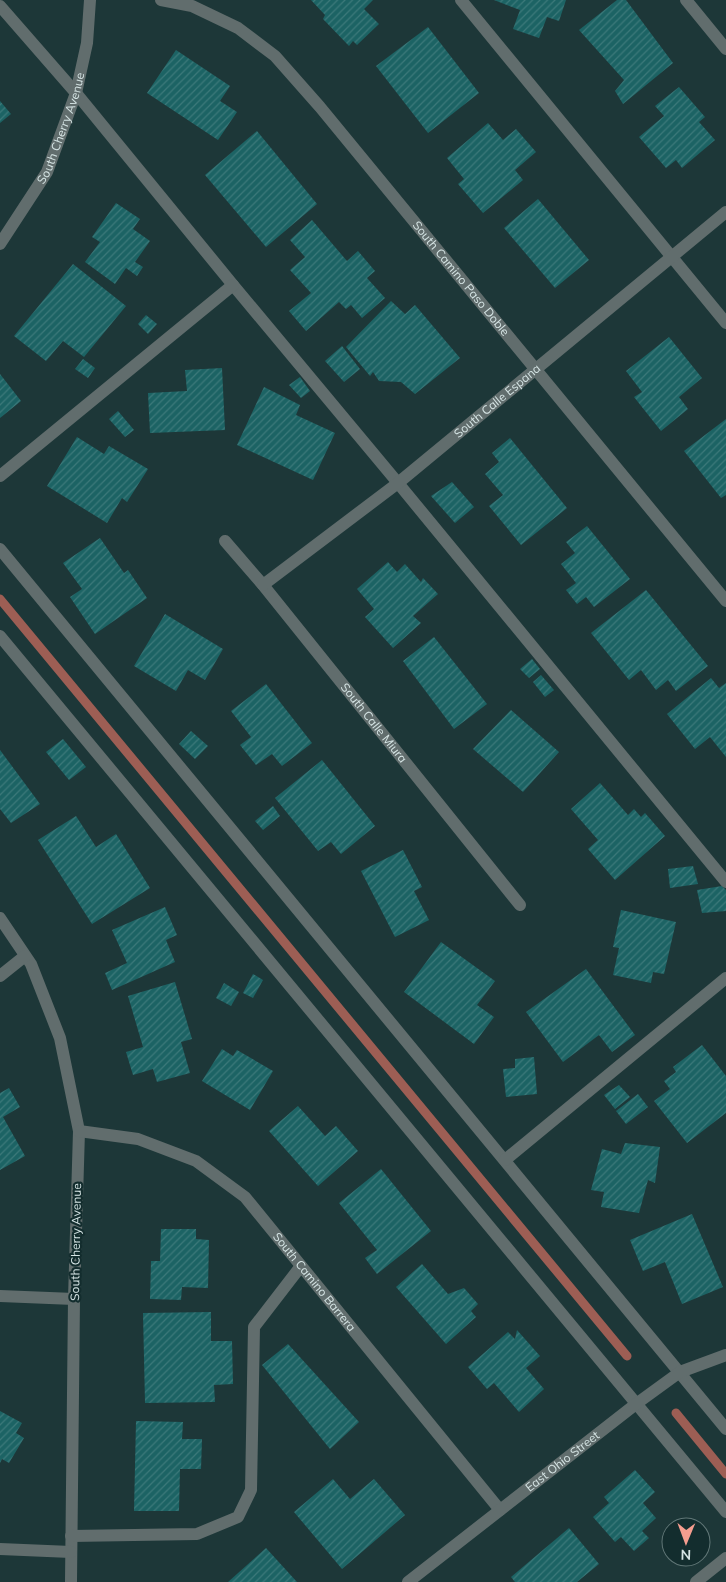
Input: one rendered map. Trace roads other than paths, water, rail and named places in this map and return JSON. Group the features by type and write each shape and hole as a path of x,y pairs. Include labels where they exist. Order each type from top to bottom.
{"street":[{"name":"South Cherry Avenue","path":"0,244 47,172 76,93 87,43 90,0"},
{"name":"South Camino Paso Doble","path":"161,0 192,6 238,28 275,56 326,114 726,601"},
{"path":"461,0 673,256 726,323"},
{"path":"686,0 726,49"},
{"path":"0,6 76,93 726,882"},
{"name":"South Calle Espana","path":"263,585 398,483 726,212"},
{"path":"0,476 233,285"},
{"name":"South Calle Miura","path":"225,541 263,585 520,906"},
{"path":"0,549 726,1429"},
{"path":"0,636 726,1512"},
{"name":"South Cherry Avenue","path":"0,918 30,964 60,1038 79,1130 74,1299 71,1582"},
{"path":"0,976 25,956"},
{"path":"505,1160 726,978"},
{"name":"South Camino Barrera","path":"79,1130 138,1139 196,1161 245,1197 500,1510"},
{"path":"71,1536 196,1534 238,1518 251,1490 254,1327 302,1266"},
{"path":"0,1296 74,1299"},
{"name":"East Ohio Street","path":"408,1582 636,1404 680,1372 726,1355"},
{"path":"0,1549 71,1552"},
{"path":"696,1582 726,1558"}],"waterway":[{"path":"0,599 627,1356"},
{"path":"676,1413 726,1474"}]}
